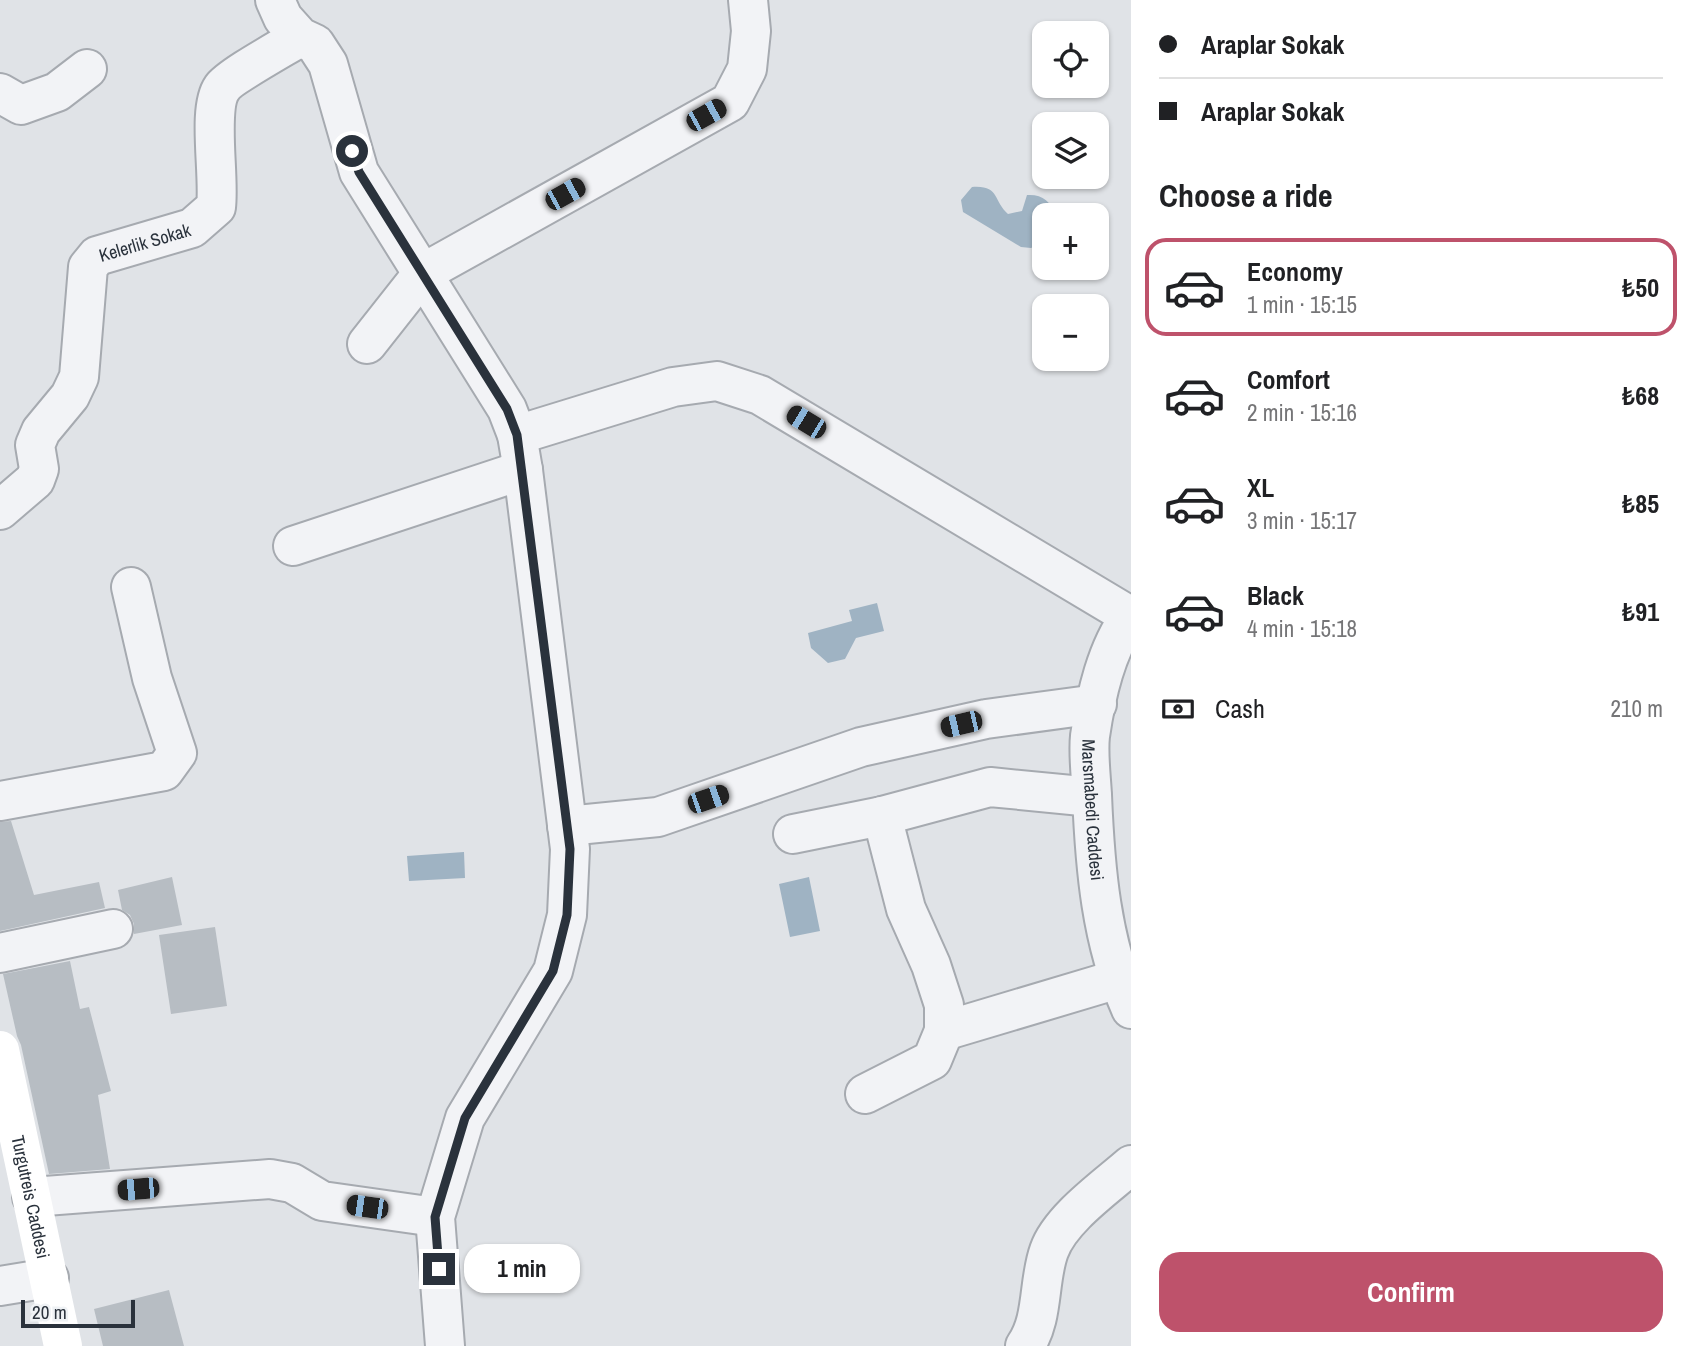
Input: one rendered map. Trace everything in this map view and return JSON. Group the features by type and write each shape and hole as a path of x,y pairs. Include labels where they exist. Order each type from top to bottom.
{"main road":[{"name":"Turgutreis Caddesi","path":"0,1050 63,1346"}],"street":[{"path":"275,0 283,18 300,37 315,44 328,64 359,172 507,409 520,452 570,849 567,915 553,971 465,1118 435,1217 445,1346"},
{"path":"367,344 423,273 730,102 747,69 751,31 748,0"},
{"name":"Kelerlik Sokak","path":"0,510 34,480 39,469 35,445 41,431 70,396 79,377 88,267 97,256 192,228 216,207 218,188 214,104 223,86 300,37"},
{"path":"0,93 21,105 57,92 87,69"},
{"path":"293,546 673,387 717,381 760,395 1130,616"},
{"path":"0,801 164,771 177,753 152,678 131,587"},
{"name":"Marsmabedi Caddesi","path":"1125,994 1101,909 1090,738 1104,670 1130,616"},
{"path":"567,826 658,817 861,747 986,719 1097,704"},
{"path":"793,834 882,817 990,787 1092,797"},
{"path":"865,1094 932,1060 944,1031 944,1005 931,965 906,909 882,817"},
{"path":"0,953 113,929"},
{"path":"944,1031 1125,994"},
{"path":"1025,1346 1037,1314 1049,1250 1071,1217 1131,1165"},
{"path":"32,1197 270,1179 292,1183 322,1201 435,1217"},
{"path":"0,1286 49,1278"}],"water":[{"path":"972,187 981,187 992,191 1008,214 1022,211 1027,195 1037,196 1048,203 1032,203 1031,248 1021,247 963,212 961,200"},
{"path":"877,603 884,631 856,638 845,659 828,663 811,648 808,633 852,621 849,610"},
{"path":"464,852 465,878 409,881 407,856"},
{"path":"809,877 820,931 790,937 779,884"}],"building":[{"path":"11,821 34,895 99,882 105,908 0,931 0,822"},
{"path":"172,877 182,925 134,934 134,924 130,915 122,910 118,890"},
{"path":"215,927 227,1006 171,1014 159,935"},
{"path":"70,961 80,1009 89,1007 111,1091 98,1095 110,1169 49,1174 3,974"},
{"path":"169,1290 184,1346 103,1346 94,1309"}],"route":[{"path":"352,151 359,172 507,409 517,435 570,849 567,915 553,971 465,1118 435,1217 439,1269"}]}
